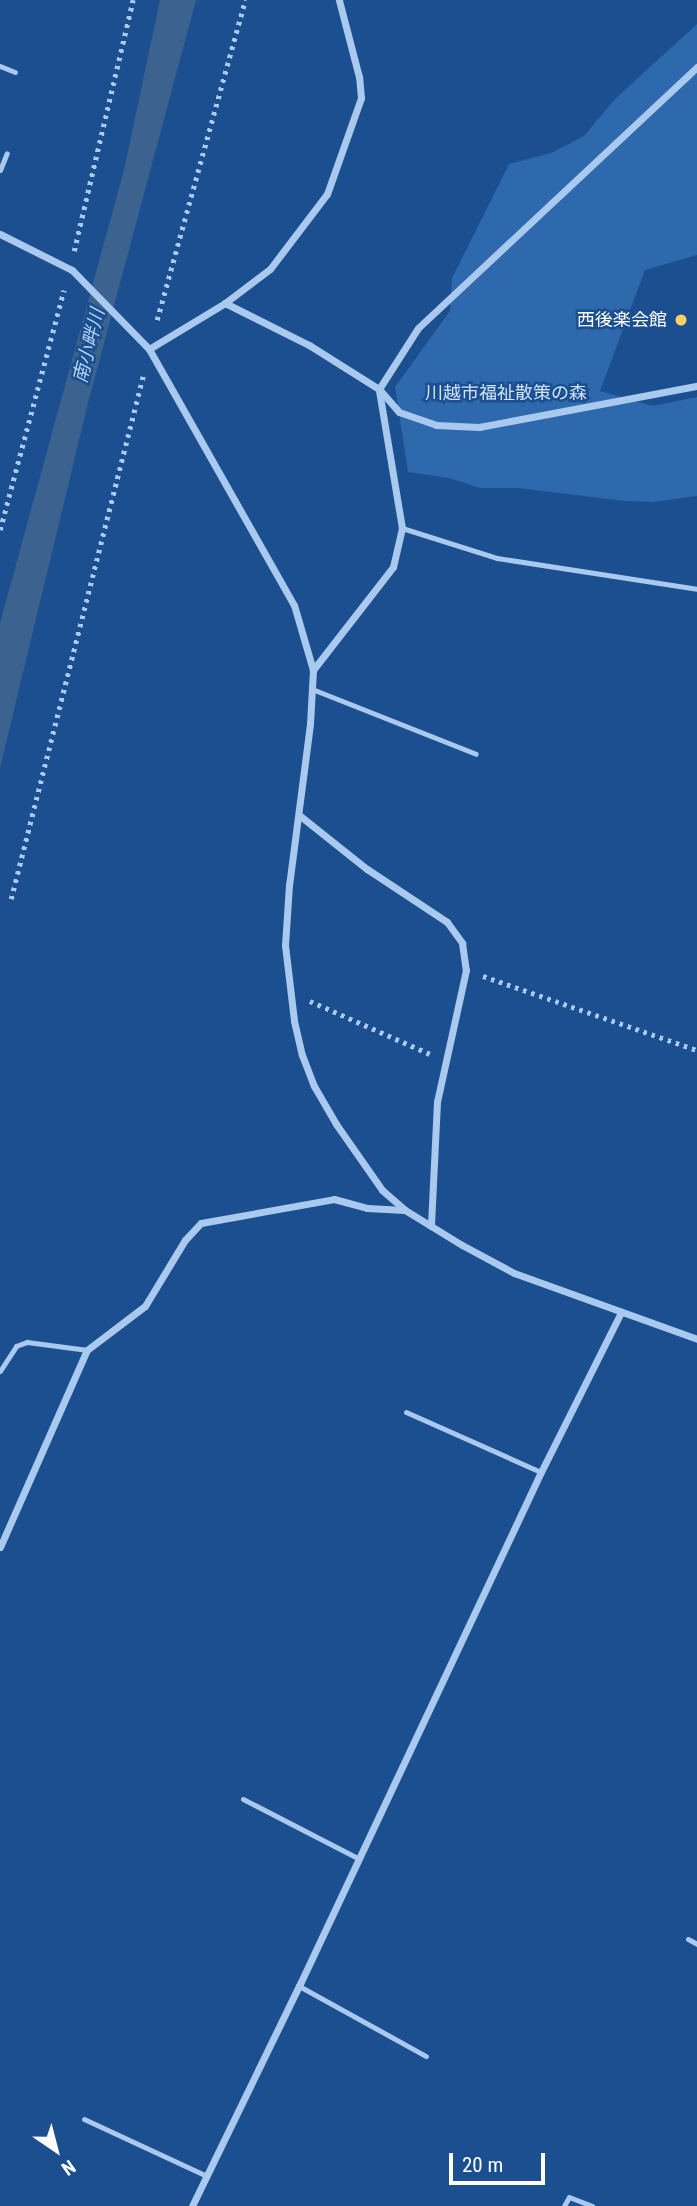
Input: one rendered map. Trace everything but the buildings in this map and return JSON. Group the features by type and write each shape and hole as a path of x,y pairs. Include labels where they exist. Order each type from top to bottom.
{"street":[{"path":"148,348 225,303 270,269 327,194 352,131 361,99 359,77 339,0"},
{"path":"313,670 393,567 402,527 379,389 418,328 697,67"},
{"path":"0,234 71,269 148,348 294,605 313,670 285,944 290,992 294,1021 314,1086 362,1165 382,1190 405,1210 514,1273 697,1339"},
{"path":"225,303 309,345 379,389 399,412 436,425 479,426 697,386"},
{"path":"299,815 367,869 447,922 462,943 466,970 437,1102 433,1141 431,1226"},
{"path":"0,1547 87,1350 145,1306 185,1240 201,1223 334,1199 366,1208 405,1210"},
{"path":"192,2206 299,1986 541,1472 621,1312"}],"lane":[{"path":"0,66 15,72"},
{"path":"0,170 7,153"},
{"path":"402,527 497,558 697,589"},
{"path":"312,689 475,754"},
{"path":"0,1371 16,1346 27,1342 87,1350"},
{"path":"406,1412 541,1472"},
{"path":"243,1799 359,1859"},
{"path":"688,1939 697,1944"},
{"path":"299,1986 426,2056"},
{"path":"84,2119 207,2176"},
{"path":"565,2206 569,2197 592,2206"}],"path":[{"path":"0,530 71,269 133,0"},
{"path":"10,899 148,348 245,0"},
{"path":"466,970 697,1050"},
{"path":"290,992 447,1061"}],"green space":[{"name":"川越市福祉散策の森","path":"697,24 697,255 645,270 600,391 653,406 697,397 697,496 653,502 625,501 518,488 480,488 449,478 408,472 395,387 450,311 452,278 509,164 551,153 584,136 615,99"}],"water":[{"name":"南小畔川","path":"160,0 196,0 89,399 0,768 0,623 124,170"}],"place":[{"name":"西後楽会館","path":"681,320"}]}
